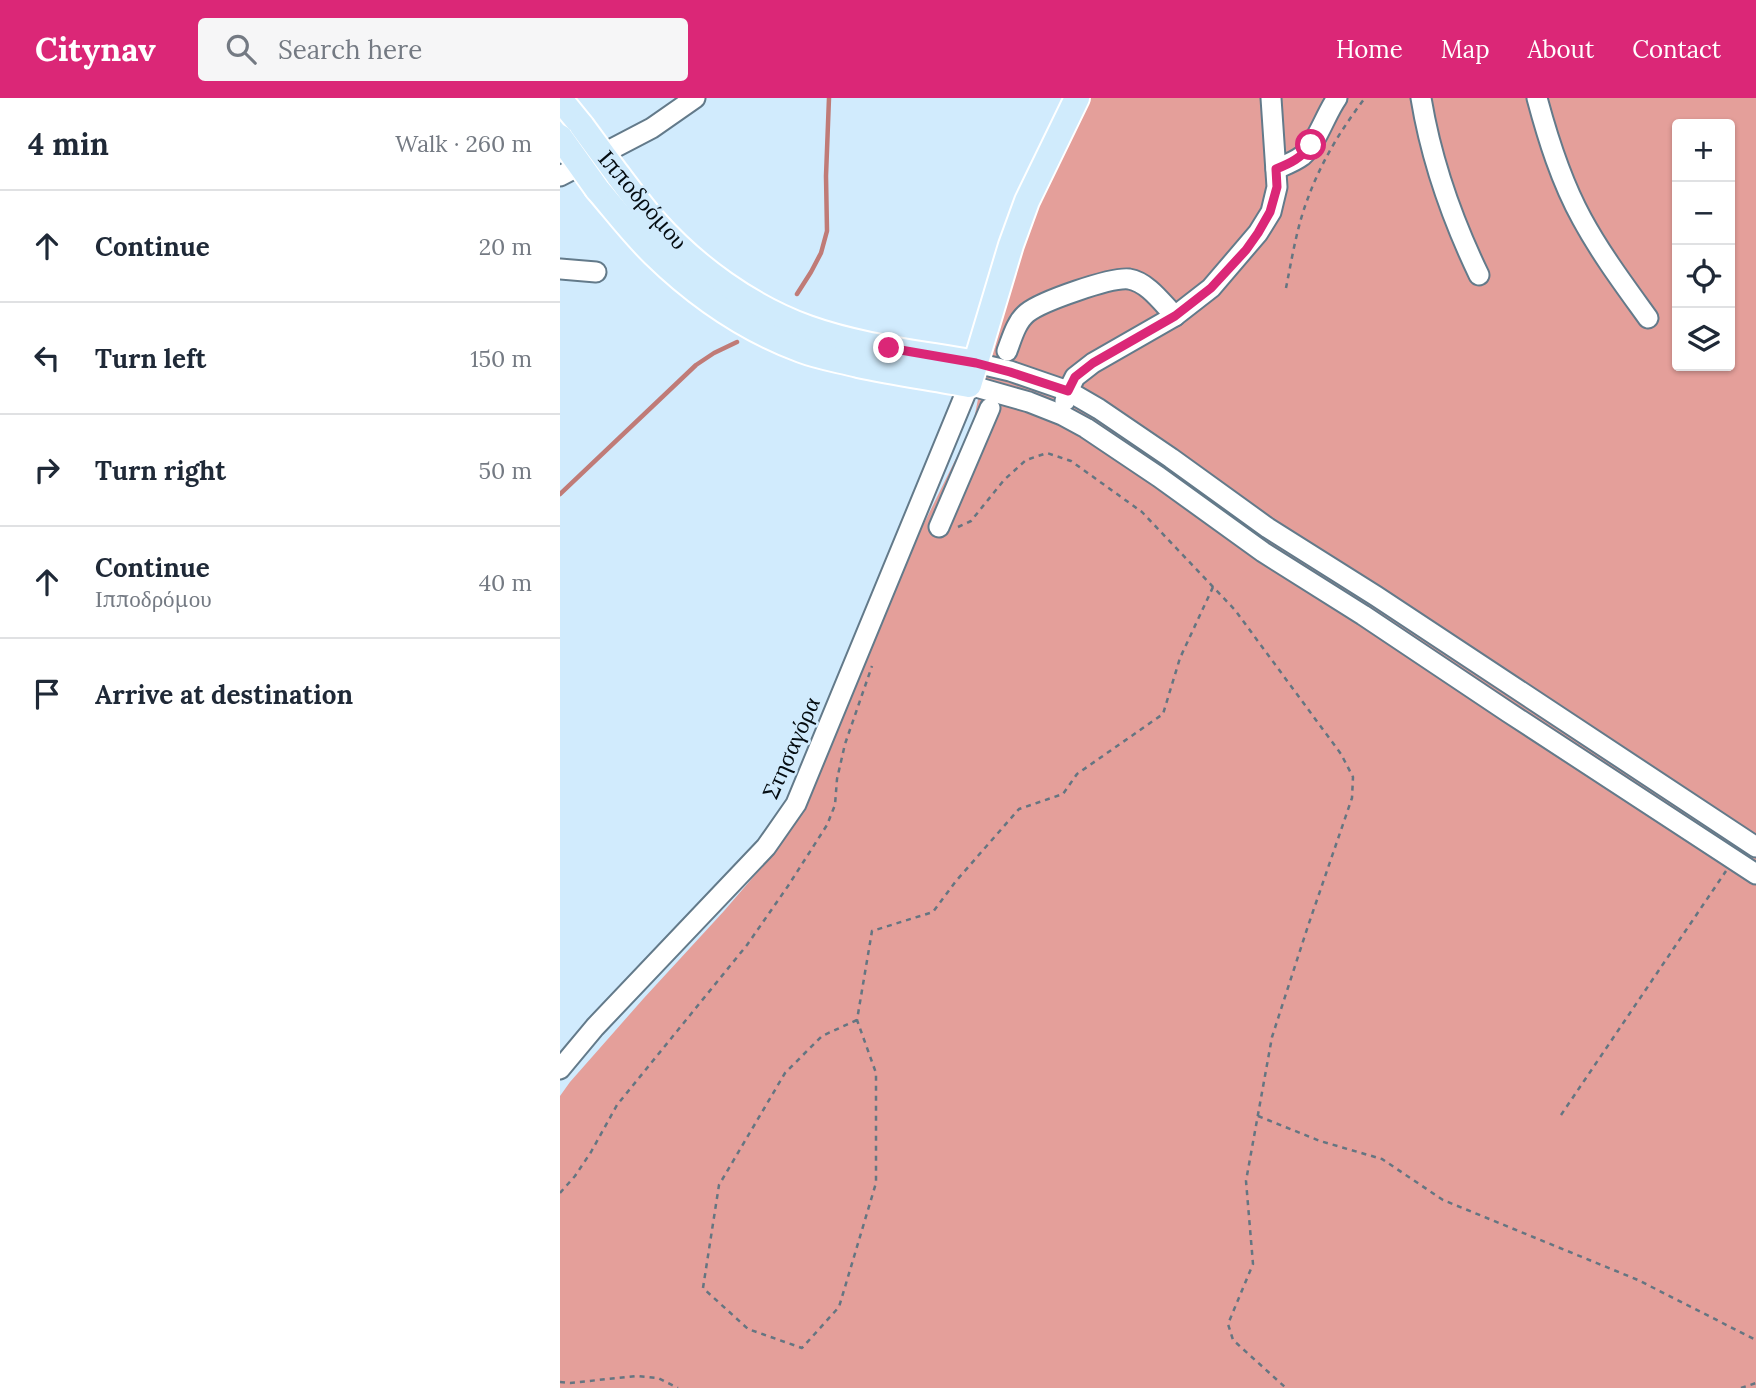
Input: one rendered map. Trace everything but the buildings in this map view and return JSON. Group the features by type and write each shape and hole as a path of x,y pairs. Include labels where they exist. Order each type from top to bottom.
{"main road":[{"path":"972,374 1027,201 1077,98"},
{"name":"Ιπποδρόμου","path":"560,99 571,132 597,189 637,236 708,300 751,327 803,350 832,359 886,371 972,374"},
{"name":"Ιπποδρόμου","path":"571,132 618,175 672,240 741,295 785,319 810,328 889,348 972,374"}],"street":[{"path":"560,176 653,128 695,98"},
{"path":"1062,415 1075,377 1093,363 1175,316 1211,288 1258,233 1270,212 1277,187 1271,98"},
{"path":"1276,169 1303,155 1337,98"},
{"path":"1421,98 1434,157 1467,250 1479,275"},
{"path":"1537,98 1554,154 1581,217 1605,258 1648,318"},
{"path":"560,268 596,272"},
{"path":"1007,351 1017,324 1026,314 1044,303 1111,281 1130,279 1143,285 1175,316"},
{"path":"972,374 1010,372 1068,391 1123,425 1268,528 1376,596 1756,848"},
{"path":"972,374 1062,415 1086,429 1159,477 1263,552 1756,874"},
{"name":"Στησαγόρα","path":"560,1069 595,1027 766,847 796,804 972,374"},
{"path":"939,527 990,408"},
{"path":"1363,615 1376,596"}],"path":[{"path":"1286,288 1295,242 1308,198 1328,156 1365,98"},
{"path":"939,527 960,527 971,521 1004,480 1026,460 1046,453 1071,461 1142,512 1213,587 1243,621 1341,754 1353,777 1352,798 1272,1037 1246,1181 1253,1264 1228,1324 1233,1340 1286,1388"},
{"path":"857,1020 822,1036 785,1073 719,1185 703,1288 748,1329 802,1348 839,1307 876,1183 876,1073 857,1020 873,931 933,912 956,881 1019,809 1063,793 1077,774 1163,714 1180,658 1213,587"},
{"path":"1561,1115 1734,859"},
{"path":"1258,1116 1320,1141 1382,1159 1443,1200 1638,1280 1756,1340"},
{"path":"560,1382 636,1376 658,1378 678,1388"},
{"path":"1741,1388 1756,1383"}],"shaded area":[{"path":"1087,98 1756,98 1756,1388 560,1388 560,1096 774,853 901,570 973,424 994,320 1030,209"}],"waterway":[{"path":"797,294 821,253 827,231 829,98"},
{"path":"560,494 696,365 737,342"}],"route":[{"path":"889,348 976,363 1068,391 1075,377 1093,363 1175,316 1211,288 1246,250 1270,212 1277,187 1276,169 1294,162 1311,145"}]}
